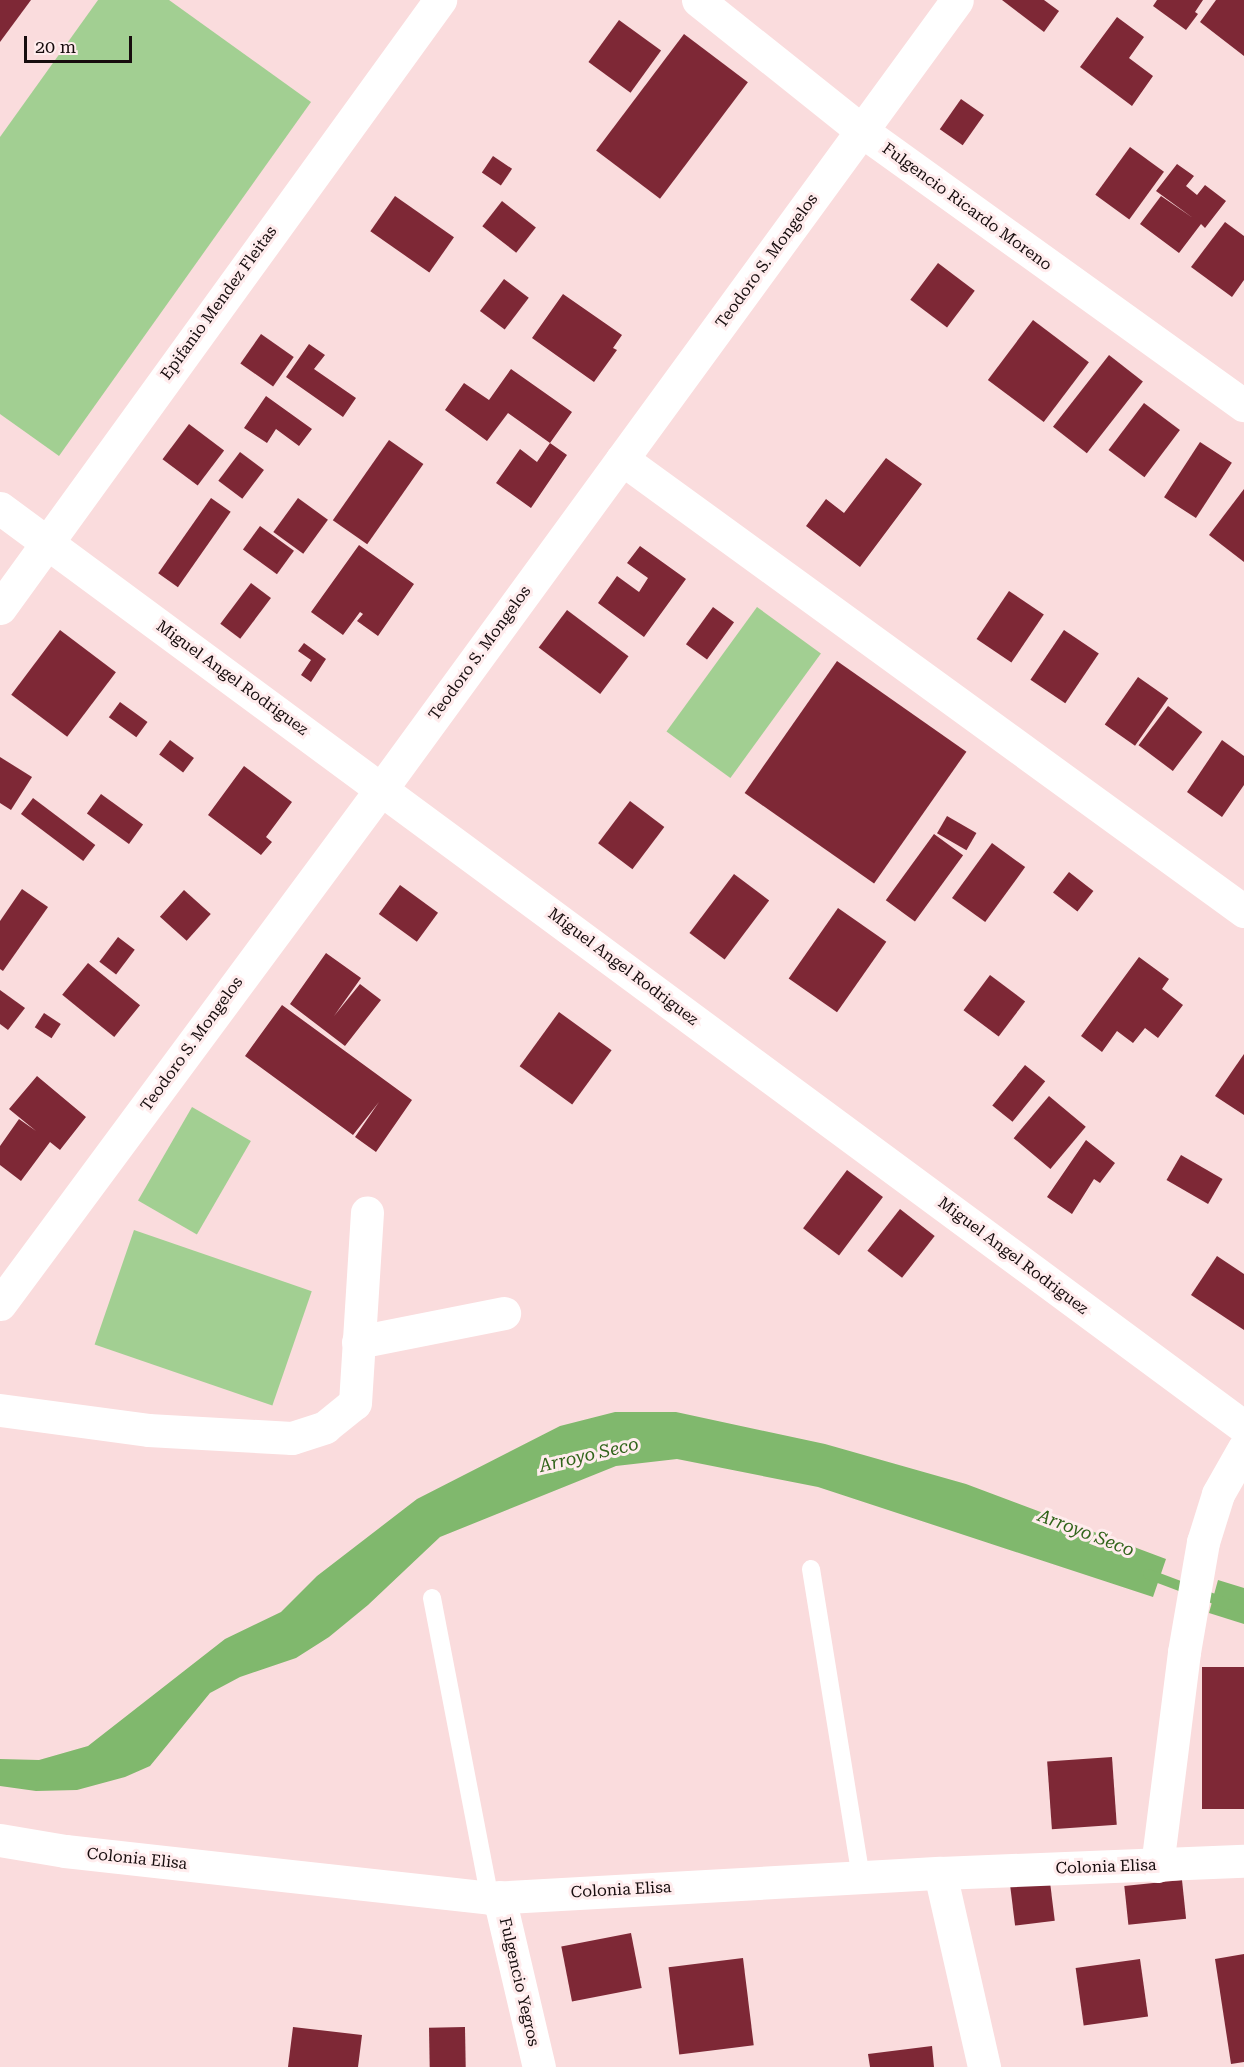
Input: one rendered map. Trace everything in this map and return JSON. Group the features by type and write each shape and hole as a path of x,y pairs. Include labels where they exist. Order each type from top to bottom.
{"street":[{"name":"Epifanio Mendez Fleitas","path":"0,608 46,541 440,0"},
{"name":"Fulgencio Ricardo Moreno","path":"698,0 862,131 1244,405"},
{"name":"Teodoro S. Mongelos","path":"0,1304 381,788 957,0"},
{"path":"622,459 1244,911"},
{"name":"Miguel Angel Rodriguez","path":"0,508 1244,1427"},
{"path":"0,1410 148,1430 292,1438 325,1427 355,1403 367,1212"},
{"path":"358,1342 504,1313"},
{"path":"1157,1866 1184,1652 1203,1542 1218,1494 1244,1448"},
{"name":"Colonia Elisa","path":"0,1840 65,1851 495,1897 940,1873 1157,1866 1244,1860"},
{"path":"940,1873 984,2067"},
{"name":"Fulgencio Yegros","path":"495,1897 539,2067"}],"lane":[{"path":"811,1569 861,1878"},
{"path":"432,1598 495,1897"}],"shaded area":[{"path":"98,0 169,0 311,102 59,456 0,414 0,137"},
{"path":"757,607 821,653 730,778 666,732"},
{"path":"192,1107 251,1141 197,1235 138,1201"},
{"path":"134,1230 312,1291 272,1406 95,1344"}],"water":[{"path":"615,1412 676,1412 825,1444 966,1484 1166,1559 1153,1597 818,1487 677,1459 616,1466 440,1537 368,1605 329,1637 296,1658 240,1677 210,1693 150,1766 125,1777 77,1790 36,1791 0,1786 0,1759 39,1760 88,1746 225,1639 281,1612 317,1576 417,1499 560,1426"},
{"path":"1218,1580 1244,1588 1244,1624 1209,1613"}],"building":[{"path":"0,0 31,0 0,42"},
{"path":"1002,0 1044,0 1059,11 1044,32"},
{"path":"1157,0 1203,0 1195,12 1198,14 1186,30 1153,6"},
{"path":"1216,0 1244,0 1244,56 1200,22"},
{"path":"1117,17 1144,37 1129,58 1153,76 1132,106 1080,67"},
{"path":"619,20 661,51 631,93 588,62"},
{"path":"684,34 748,82 660,199 596,151"},
{"path":"961,99 984,115 963,145 940,129"},
{"path":"1130,147 1164,172 1129,219 1095,195"},
{"path":"493,156 512,169 501,185 482,173"},
{"path":"1177,164 1194,176 1186,186 1197,195 1205,185 1226,201 1205,228 1201,224 1179,253 1140,224 1161,196 1193,218 1156,191"},
{"path":"395,196 454,237 429,273 370,231"},
{"path":"502,201 536,227 516,253 482,226"},
{"path":"1225,222 1244,236 1244,280 1232,297 1191,267"},
{"path":"938,263 975,291 947,327 910,300"},
{"path":"504,279 529,298 505,330 480,311"},
{"path":"563,294 622,335 613,348 617,350 594,382 532,338"},
{"path":"1033,320 1089,362 1044,422 988,380"},
{"path":"261,334 294,357 273,386 240,363"},
{"path":"309,344 325,355 314,369 356,398 343,417 286,377"},
{"path":"1109,355 1143,381 1087,453 1053,427"},
{"path":"511,369 572,412 550,443 508,413 487,441 445,410 464,383 489,400"},
{"path":"266,396 312,429 299,446 276,429 267,443 244,428"},
{"path":"1144,403 1180,430 1144,477 1108,450"},
{"path":"189,424 224,450 198,486 163,459"},
{"path":"389,440 423,464 367,544 333,520"},
{"path":"1200,442 1232,463 1196,518 1164,497"},
{"path":"550,443 567,455 531,508 496,483 520,449 537,462"},
{"path":"240,452 264,470 242,499 218,481"},
{"path":"886,458 922,484 860,567 806,526 826,499 844,513"},
{"path":"1244,489 1244,562 1209,535"},
{"path":"211,498 231,512 178,587 158,573"},
{"path":"298,498 328,520 303,554 273,532"},
{"path":"260,526 294,551 277,574 243,549"},
{"path":"359,545 414,584 378,636 357,621 363,614 360,612 343,635 311,612"},
{"path":"640,546 686,579 644,637 598,603 617,576 639,592 648,578 627,563"},
{"path":"251,583 271,598 240,639 220,624"},
{"path":"1009,591 1044,614 1011,663 977,639"},
{"path":"713,607 734,622 707,659 686,644"},
{"path":"567,610 628,656 600,694 539,648"},
{"path":"60,630 116,672 67,737 11,695"},
{"path":"1064,630 1099,653 1065,703 1030,680"},
{"path":"304,643 326,659 311,682 301,675 311,660 298,651"},
{"path":"837,661 966,752 874,884 745,793"},
{"path":"1138,677 1168,698 1135,746 1105,725"},
{"path":"120,702 148,722 136,737 109,717"},
{"path":"1168,706 1202,732 1173,771 1139,745"},
{"path":"170,740 194,758 183,772 159,754"},
{"path":"1222,740 1244,756 1244,785 1222,817 1187,792"},
{"path":"0,757 32,777 11,810 0,803"},
{"path":"244,766 292,802 266,837 272,842 261,855 208,815"},
{"path":"101,794 143,825 129,844 87,813"},
{"path":"33,798 95,845 83,861 21,814"},
{"path":"630,801 664,827 632,869 598,843"},
{"path":"947,816 976,833 966,850 937,833"},
{"path":"934,834 963,855 915,921 886,900"},
{"path":"992,843 1025,867 985,922 952,898"},
{"path":"1069,872 1093,891 1077,912 1053,892"},
{"path":"734,874 769,900 725,960 689,933"},
{"path":"400,885 438,913 417,942 379,914"},
{"path":"22,889 48,907 3,971 0,969 0,921"},
{"path":"184,890 211,914 187,941 160,917"},
{"path":"838,908 886,942 837,1012 789,978"},
{"path":"118,937 135,950 116,974 99,962"},
{"path":"326,953 361,978 334,1016 360,984 381,1000 345,1046 290,1004"},
{"path":"1139,957 1169,979 1162,989 1183,1005 1158,1038 1145,1028 1133,1043 1117,1031 1102,1052 1081,1036"},
{"path":"88,963 140,1005 114,1037 62,995"},
{"path":"990,975 1025,1001 999,1037 964,1010"},
{"path":"0,990 25,1008 8,1030 0,1024"},
{"path":"282,1005 412,1100 376,1152 355,1137 379,1102 353,1135 245,1056"},
{"path":"559,1012 612,1050 572,1104 520,1066"},
{"path":"44,1013 61,1024 52,1038 35,1027"},
{"path":"1244,1054 1244,1115 1215,1096"},
{"path":"1025,1065 1045,1081 1012,1122 992,1105"},
{"path":"37,1076 86,1117 60,1150 50,1142 21,1181 0,1165 0,1146 19,1119 36,1131 9,1109"},
{"path":"1049,1096 1086,1127 1050,1169 1014,1138"},
{"path":"1086,1140 1115,1163 1100,1183 1094,1179 1072,1214 1047,1197"},
{"path":"1181,1155 1223,1179 1208,1204 1166,1180"},
{"path":"847,1170 883,1197 839,1255 803,1228"},
{"path":"900,1209 935,1236 902,1278 867,1251"},
{"path":"1217,1256 1244,1274 1244,1330 1191,1295"},
{"path":"1202,1667 1244,1667 1244,1809 1202,1809"},
{"path":"1112,1757 1117,1825 1052,1829 1047,1762"},
{"path":"1182,1880 1186,1919 1128,1925 1124,1886"},
{"path":"1050,1882 1055,1921 1015,1926 1010,1887"},
{"path":"631,1933 642,1988 572,2002 561,1947"},
{"path":"1244,1954 1244,2062 1231,2064 1215,1959"},
{"path":"743,1958 754,2045 679,2054 669,1967"},
{"path":"1140,1959 1148,2016 1084,2025 1076,1968"},
{"path":"293,2027 362,2035 358,2067 288,2067"},
{"path":"465,2027 466,2067 430,2067 429,2028"},
{"path":"932,2046 934,2067 870,2067 868,2054"}],"waterway":[{"name":"Arroyo Seco","path":"1148,1574 1244,1610"}]}
